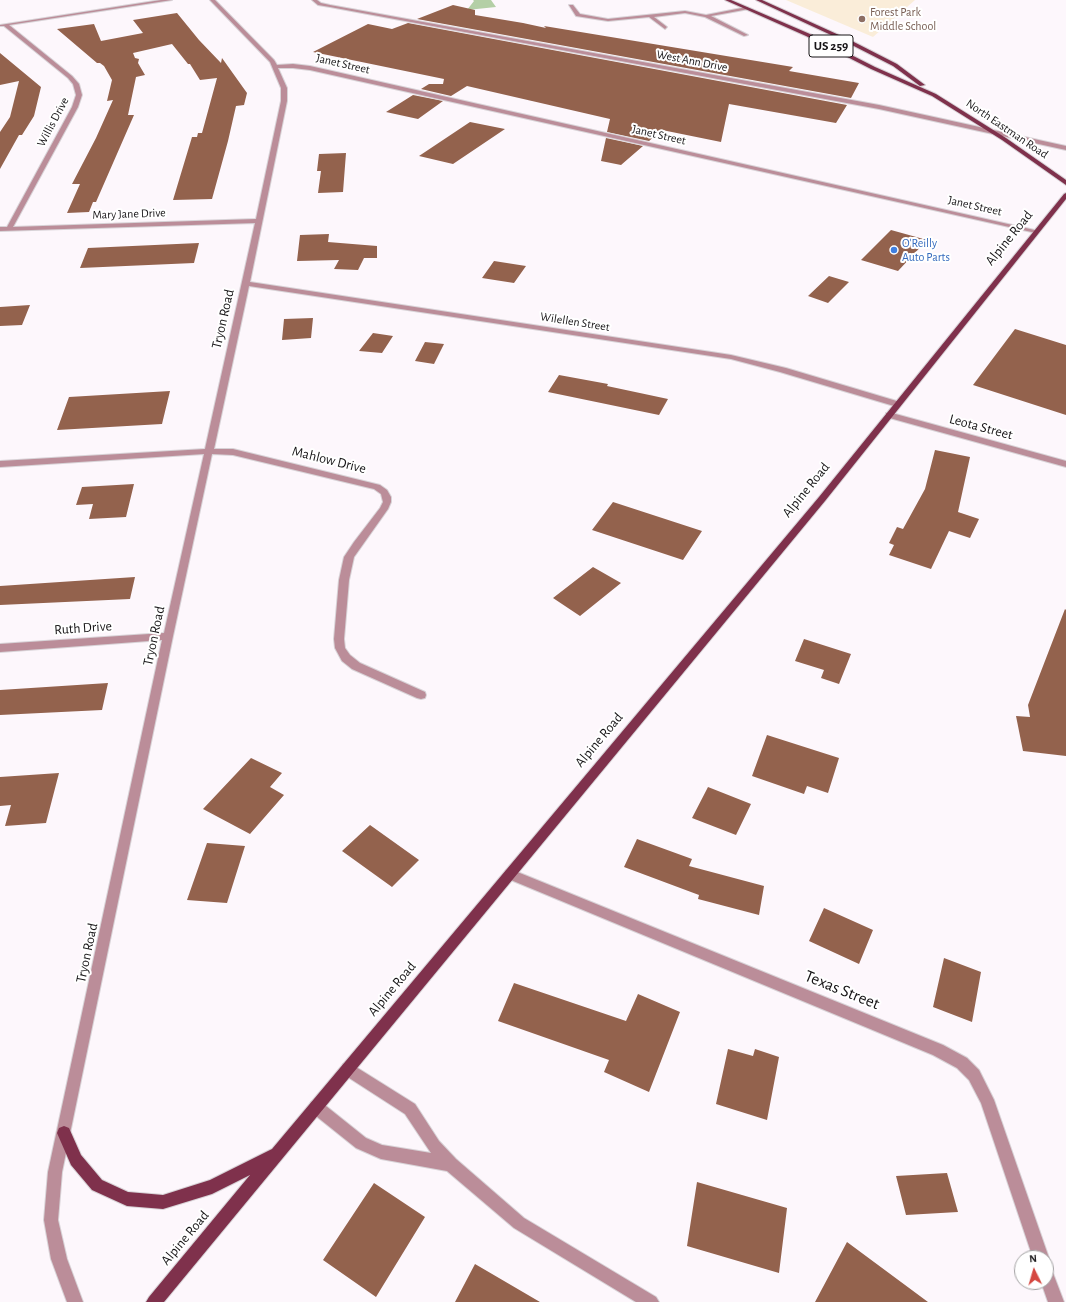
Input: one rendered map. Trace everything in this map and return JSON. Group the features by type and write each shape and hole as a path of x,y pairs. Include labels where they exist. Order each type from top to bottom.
{"main road":[{"name":"North Eastman Road","path":"727,0 808,35 874,68 934,95"},
{"name":"North Eastman Road","path":"758,0 812,24 895,65 934,95 991,130 1066,183"},
{"name":"Alpine Road","path":"154,1302 822,499 1066,195"},
{"path":"64,1133 76,1160 97,1185 127,1199 163,1202 212,1187 278,1153"}],"street":[{"path":"3,25 170,0"},
{"name":"Tryon Road","path":"75,1302 59,1259 54,1238 51,1220 54,1180 168,636 246,283 284,102 284,88 276,66 212,0"},
{"name":"West Ann Drive","path":"314,0 330,6 404,18 872,105 991,130 1066,148"},
{"path":"571,6 578,15 608,20 685,12 706,16 746,35"},
{"path":"706,16 747,8"},
{"path":"651,16 665,28"},
{"name":"Willis Drive","path":"3,25 70,77 79,91 75,107 9,229"},
{"name":"Janet Street","path":"276,66 310,68 1036,231"},
{"name":"Mary Jane Drive","path":"0,229 259,220"},
{"name":"Wilellen Street","path":"246,283 731,357 783,370 897,404"},
{"name":"Leota Street","path":"888,415 1066,464"},
{"name":"Mahlow Drive","path":"0,464 208,451 233,452 249,454 377,487 384,492 387,497 387,502 384,509 349,557 344,580 339,639 340,648 346,658 356,666 421,695"},
{"name":"Ruth Drive","path":"0,648 168,636"},
{"name":"Texas Street","path":"510,874 938,1050 962,1063 974,1075 987,1100 1038,1250"},
{"path":"348,1069 410,1109 434,1146 451,1164 518,1223 651,1302"},
{"path":"316,1107 361,1143 382,1152 451,1164"},
{"path":"1052,1290 1056,1302"}],"shaded area":[{"name":"Forest Park Middle School","path":"786,0 915,0 873,37"}],"green space":[{"path":"473,0 491,0 496,7 467,10 474,1"}],"building":[{"path":"453,5 475,10 475,15 546,28 544,26 793,67 789,71 859,83 851,98 417,19"},
{"path":"177,13 199,40 221,63 222,58 247,93 244,105 236,106 212,199 173,200 192,137 197,137 198,133 202,133 217,78 200,80 190,64 188,64 172,44 133,53 135,58 139,59 138,63 145,75 136,77 128,115 134,115 96,202 93,202 89,212 67,213 80,184 72,184 96,138 113,100 107,101 112,80 104,66 97,63 57,29 94,24 101,41 143,33 133,20"},
{"path":"408,23 847,105 836,123 729,104 721,142 662,130 649,141 607,132 610,119 467,86 451,96 421,89 429,84 443,84 444,79 313,52 368,24 392,29"},
{"path":"0,53 41,87 34,116 22,135 19,135 0,169 0,132 10,117 19,81 0,85"},
{"path":"413,95 443,101 418,119 386,112"},
{"path":"470,122 505,129 453,164 419,156"},
{"path":"606,138 643,146 621,165 601,161"},
{"path":"346,153 343,192 318,193 321,171 317,171 319,154"},
{"name":"O'Reilly Auto Parts","path":"891,230 927,240 898,271 861,260"},
{"path":"329,234 328,242 377,246 377,258 364,258 358,270 334,269 339,260 297,261 300,235"},
{"path":"199,243 194,263 80,268 88,248"},
{"path":"494,261 526,266 514,283 482,278"},
{"path":"829,276 849,282 828,303 808,296"},
{"path":"30,305 22,325 0,326 0,307"},
{"path":"313,318 311,338 282,340 284,319"},
{"path":"1015,329 1066,345 1066,415 973,385"},
{"path":"373,333 393,336 382,353 359,351"},
{"path":"425,342 444,344 434,364 415,361"},
{"path":"559,375 608,384 607,386 668,399 659,415 548,392"},
{"path":"170,391 162,424 57,430 69,397"},
{"path":"935,450 970,457 958,512 979,519 970,538 949,531 931,569 889,555 894,545 889,543 897,527 903,529 925,489"},
{"path":"134,484 126,517 89,519 93,504 76,505 82,487"},
{"path":"613,502 702,531 683,560 592,530"},
{"path":"593,567 621,583 580,616 553,598"},
{"path":"135,577 130,599 0,605 0,586"},
{"path":"1065,609 1066,756 1023,751 1016,716 1030,717 1028,705"},
{"path":"804,639 851,654 839,684 821,678 824,670 795,661"},
{"path":"108,683 102,710 0,715 0,690"},
{"path":"767,735 839,758 828,793 807,786 804,794 752,776"},
{"path":"251,758 282,773 270,787 284,795 250,834 203,809"},
{"path":"59,773 46,823 5,826 11,805 0,806 0,777"},
{"path":"708,787 751,804 736,835 692,818"},
{"path":"370,825 419,860 392,887 342,851"},
{"path":"637,839 692,859 689,866 764,886 759,915 698,899 699,895 624,867"},
{"path":"207,843 245,846 227,903 187,900"},
{"path":"824,908 873,930 859,964 809,941"},
{"path":"944,958 981,972 972,1022 933,1007"},
{"path":"514,983 626,1021 638,994 680,1012 649,1092 604,1072 609,1060 498,1021"},
{"path":"728,1049 753,1056 755,1049 779,1057 767,1120 716,1104"},
{"path":"947,1173 958,1212 906,1215 896,1176"},
{"path":"697,1182 787,1208 779,1273 687,1246"},
{"path":"374,1183 425,1217 376,1297 323,1260"},
{"path":"847,1242 928,1302 815,1302"},
{"path":"475,1264 540,1302 455,1302"}],"place":[{"name":"Forest Park Middle School","path":"862,19"},
{"name":"O'Reilly Auto Parts","path":"894,250"}]}
